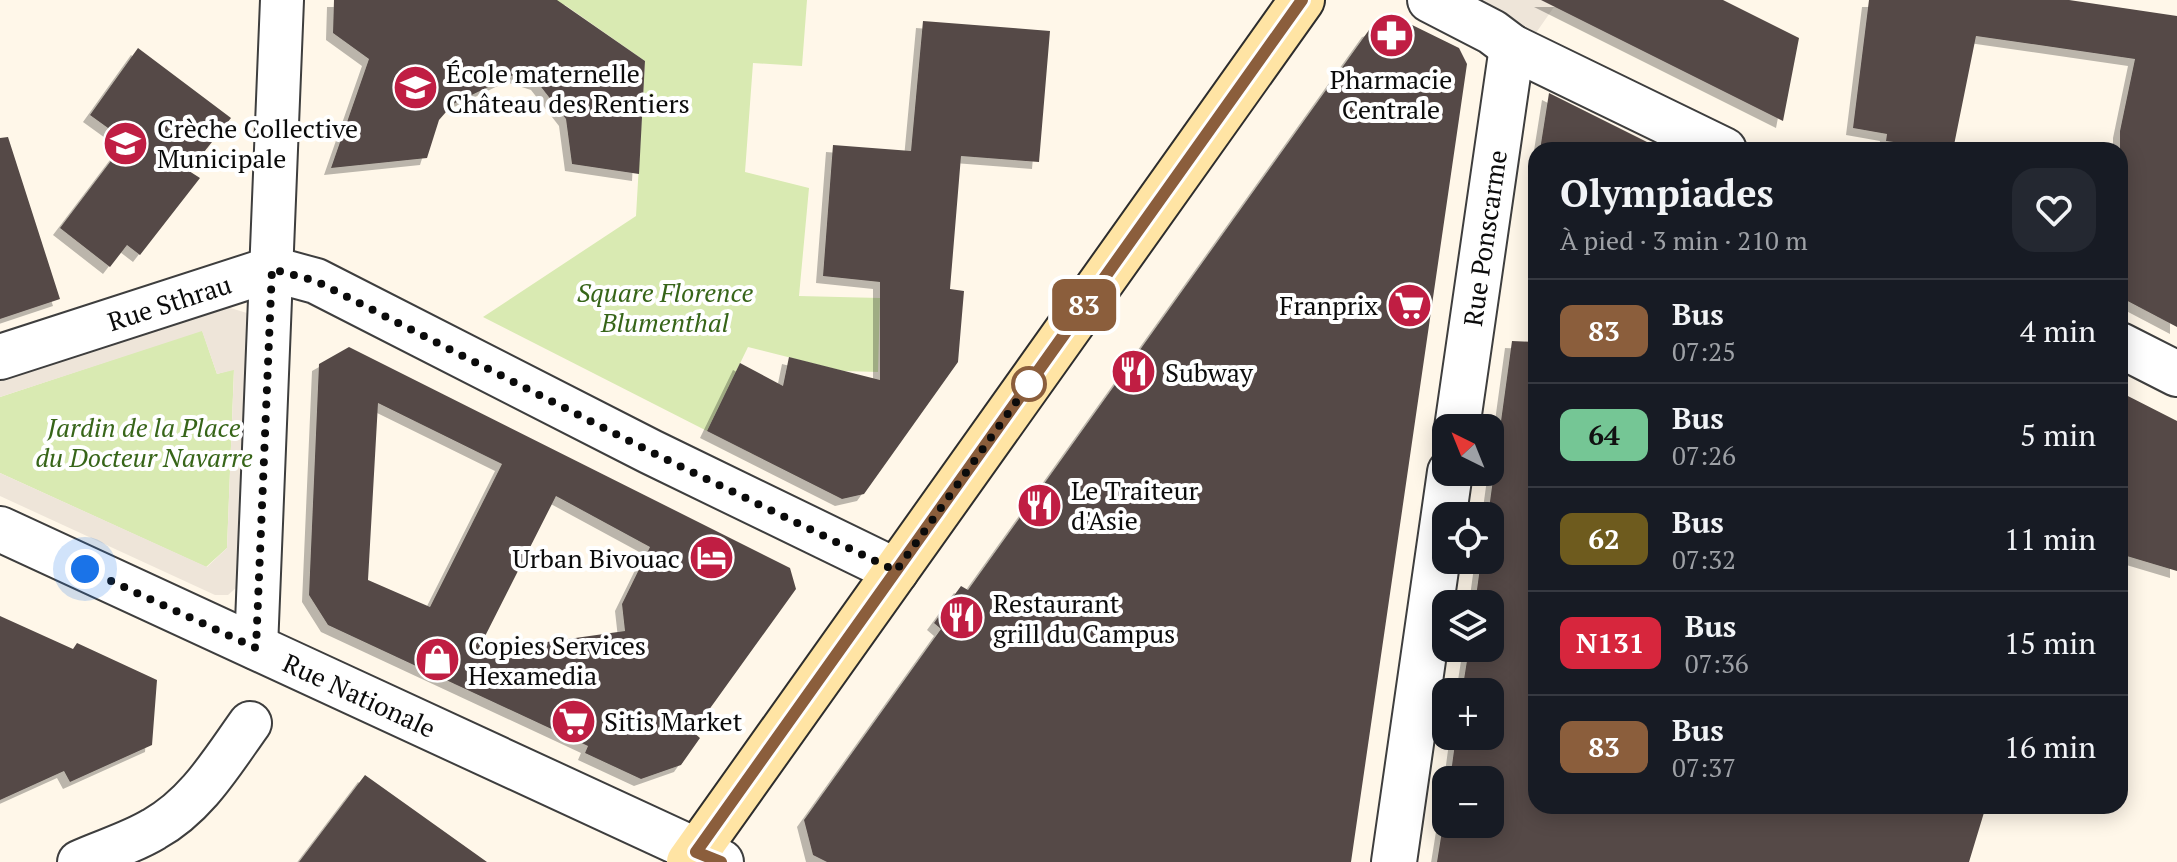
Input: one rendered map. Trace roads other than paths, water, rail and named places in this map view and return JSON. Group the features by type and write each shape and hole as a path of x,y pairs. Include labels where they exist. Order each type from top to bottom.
{"main road":[{"path":"702,859 896,571 1302,0"}],"street":[{"path":"256,648 282,0"},
{"path":"1430,0 1492,32 1512,47 1708,142"},
{"name":"Rue Ponscarme","path":"1459,414 1512,47"},
{"path":"272,269 316,281 637,445 896,571"},
{"name":"Rue Sthrau","path":"0,357 272,269"},
{"path":"2128,349 2177,374"},
{"path":"1394,862 1448,486"},
{"name":"Rue Nationale","path":"0,529 702,859"},
{"path":"79,862 154,829 186,806 209,782 250,723"}],"place":[{"name":"Pharmacie Centrale","path":"1391,36"},
{"name":"École maternelle Château des Rentiers","path":"415,88"},
{"name":"Crèche Collective Municipale","path":"126,143"},
{"name":"Franprix","path":"1409,305"},
{"name":"Subway","path":"1134,372"},
{"name":"Le Traiteur d'Asie","path":"1040,505"},
{"name":"Urban Bivouac","path":"711,558"},
{"name":"Restaurant grill du Campus","path":"962,618"},
{"name":"Copies Services Hexamedia","path":"437,660"},
{"name":"Sitis Market","path":"573,721"}],"park label":[{"name":"Square Florence Blumenthal","path":"665,307"},
{"name":"Jardin de la Place du Docteur Navarre","path":"144,442"}]}
